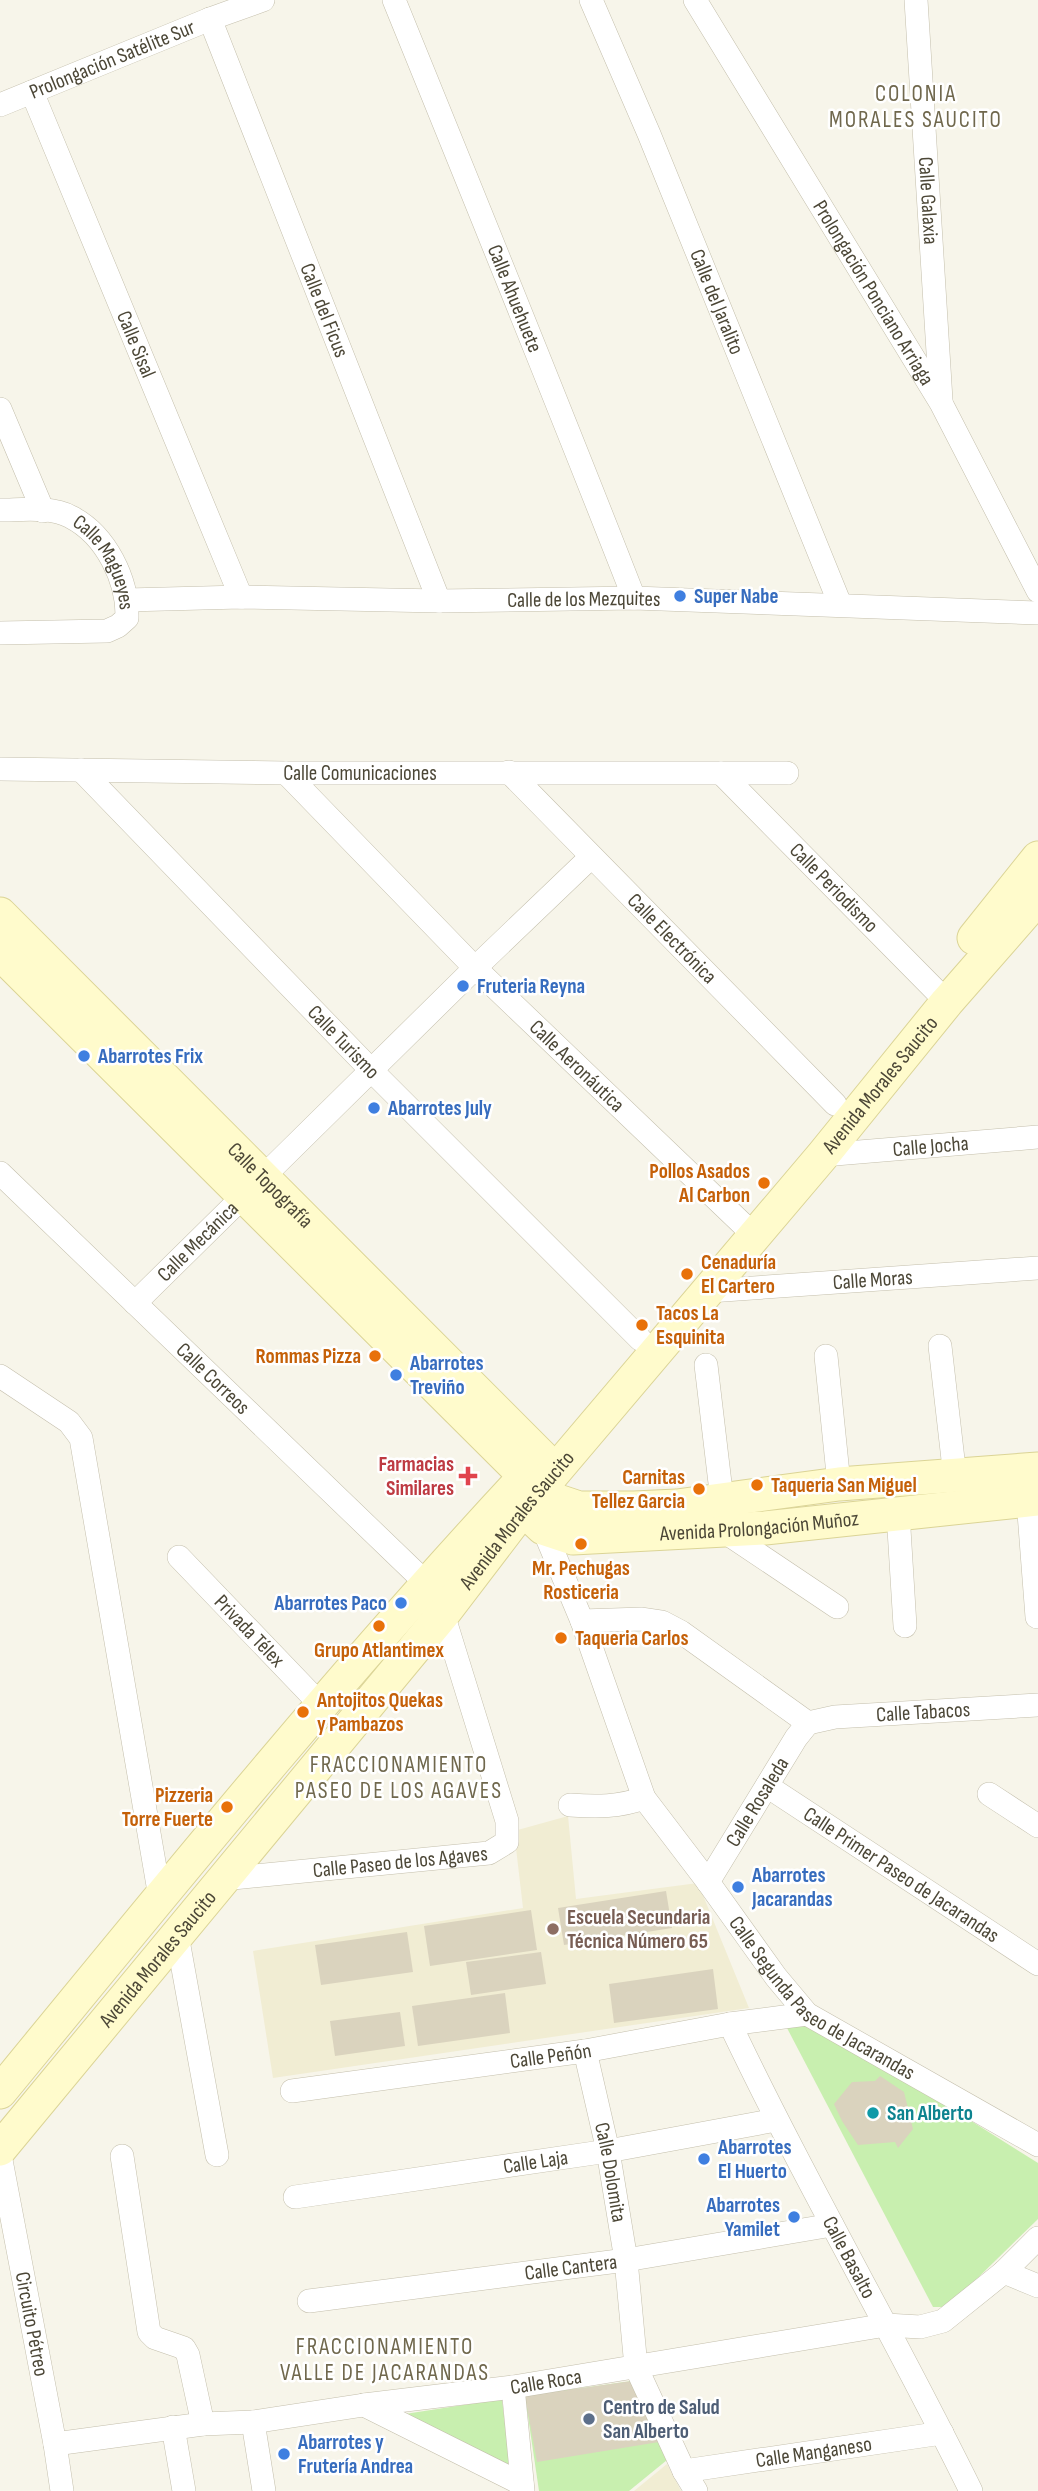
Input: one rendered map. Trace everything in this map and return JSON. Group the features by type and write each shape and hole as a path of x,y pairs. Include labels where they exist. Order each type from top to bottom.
{"main road":[{"name":"Avenida Morales Saucito","path":"0,2149 443,1614 535,1492 640,1339 746,1228 823,1155 1038,858"},
{"name":"Avenida Morales Saucito","path":"0,2092 320,1704 426,1583 535,1492 709,1291 746,1228 835,1104 940,995 1023,929 1038,898"},
{"name":"Calle Topografía","path":"2,920 535,1492"},
{"name":"Calle Topografía","path":"0,953 253,1187"},
{"name":"Avenida Prolongación Muñoz","path":"722,1515 764,1494 839,1484 954,1477 1032,1485"},
{"name":"Avenida Prolongación Muñoz","path":"535,1492 579,1508 677,1506 722,1515 765,1528 898,1513 1032,1485"},
{"path":"764,1494 765,1528"}],"street":[{"name":"Prolongación Satélite Sur","path":"0,105 263,0"},
{"name":"Calle Ahuehuete","path":"394,0 509,280 634,598"},
{"name":"Calle del Jaralito","path":"591,0 649,134 841,604"},
{"name":"Prolongación Ponciano Arriaga","path":"695,0 941,403 1033,567 1038,592"},
{"name":"Calle Galaxia","path":"916,0 941,403"},
{"name":"Calle del Ficus","path":"210,19 439,601"},
{"name":"Calle Sisal","path":"32,92 242,597"},
{"path":"0,409 43,511"},
{"name":"Calle Magueyes","path":"0,510 43,511 70,516 92,533 112,558 127,600 127,618 107,631 0,633"},
{"name":"Calle de los Mezquites","path":"127,600 242,597 439,601 634,598 1038,613"},
{"name":"Calle Comunicaciones","path":"0,769 286,773 788,773"},
{"name":"Calle Turismo","path":"81,770 372,1072 640,1339"},
{"name":"Calle Electrónica","path":"509,772 835,1104"},
{"name":"Calle Aeronáutica","path":"286,773 475,968 746,1228"},
{"name":"Calle Periodismo","path":"721,773 940,995"},
{"name":"Calle Mecánica","path":"135,1303 591,857"},
{"name":"Calle Jocha","path":"823,1155 1038,1137"},
{"name":"Calle Correos","path":"0,1173 426,1583"},
{"name":"Calle Moras","path":"709,1291 1038,1268"},
{"path":"940,1346 954,1477"},
{"path":"826,1356 839,1484"},
{"path":"706,1365 722,1515 837,1607"},
{"path":"0,1376 69,1422 81,1438 160,1897"},
{"path":"1032,1485 1037,1617"},
{"name":"Calle Segunda Paseo de Jacarandas","path":"535,1492 644,1798 775,1977 807,2014 1038,2145"},
{"path":"898,1513 905,1626"},
{"name":"Privada Télex","path":"179,1557 320,1704"},
{"name":"Calle Paseo de los Agaves","path":"223,1879 489,1853 507,1842 507,1821 443,1614"},
{"path":"582,1621 642,1619 662,1622 681,1632 808,1723"},
{"name":"Calle Tabacos","path":"808,1723 835,1717 1038,1704"},
{"name":"Calle Rosaleda","path":"708,1882 796,1738 808,1723"},
{"name":"Calle Primer Paseo de Jacarandas","path":"767,1786 1038,1964"},
{"path":"989,1794 1038,1826"},
{"path":"570,1805 606,1807 644,1798"},
{"path":"177,1935 217,2155"},
{"name":"Calle Peñón","path":"292,2091 585,2051 730,2024 807,2014"},
{"name":"Calle Basalto","path":"730,2024 775,2120 887,2325 971,2491"},
{"name":"Calle Dolomita","path":"585,2051 607,2151 626,2260 636,2367 696,2491"},
{"name":"Calle Laja","path":"295,2197 607,2151 775,2120"},
{"name":"Circuito Pétreo","path":"0,2155 62,2491"},
{"path":"122,2156 149,2332 155,2338 184,2348 188,2355 202,2424"},
{"name":"Calle Cantera","path":"309,2301 626,2260 832,2225"},
{"name":"Calle Roca","path":"55,2444 173,2427 253,2422 364,2404 513,2387 887,2325 920,2326 943,2320 1004,2272 1038,2238"},
{"path":"1004,2272 1038,2286"},
{"path":"513,2387 522,2488"},
{"path":"364,2404 522,2488"},
{"path":"253,2422 264,2491"},
{"path":"173,2427 184,2491"},
{"name":"Calle Manganeso","path":"684,2471 942,2433"}],"shaded area":[{"name":"Escuela Secundaria Técnica Número 65","path":"568,1816 576,1899 698,1883 749,2008 273,2078 253,1951 523,1908 514,1831"},
{"path":"667,2464 681,2491 634,2491"}],"green space":[{"path":"811,2020 1038,2163 1038,2219 948,2307 933,2307 787,2028"},
{"name":"Centro de Salud San Alberto","path":"632,2381 667,2460 629,2491 539,2491 525,2396"},
{"path":"502,2399 511,2475 392,2416"}],"building":[{"path":"666,1891 672,1928 564,1945 558,1908"},
{"path":"531,1910 537,1950 430,1966 424,1926"},
{"path":"407,1932 413,1972 321,1985 315,1945"},
{"path":"541,1952 546,1984 471,1995 466,1962"},
{"path":"713,1969 718,2009 614,2023 609,1984"},
{"path":"505,1993 510,2033 418,2046 412,2006"},
{"path":"400,2012 405,2046 335,2056 330,2021"},
{"name":"San Alberto","path":"880,2076 904,2092 913,2129 898,2148 895,2142 858,2145 834,2104 852,2082 875,2081"},
{"name":"Centro de Salud San Alberto","path":"632,2381 659,2442 537,2462 525,2396"}],"place":[{"name":"Super Nabe","path":"680,596"},
{"name":"Fruteria Reyna","path":"463,986"},
{"name":"Abarrotes Frix","path":"84,1056"},
{"name":"Abarrotes July","path":"374,1108"},
{"name":"Pollos Asados Al Carbon","path":"764,1183"},
{"name":"Cenaduría El Cartero","path":"687,1274"},
{"name":"Tacos La Esquinita","path":"642,1325"},
{"name":"Rommas Pizza","path":"375,1356"},
{"name":"Abarrotes Treviño","path":"396,1375"},
{"name":"Farmacias Similares","path":"468,1476"},
{"name":"Taqueria San Miguel","path":"757,1485"},
{"name":"Carnitas Tellez Garcia","path":"699,1489"},
{"name":"Mr. Pechugas Rosticeria","path":"581,1544"},
{"name":"Abarrotes Paco","path":"401,1603"},
{"name":"Grupo Atlantimex","path":"379,1626"},
{"name":"Taqueria Carlos","path":"561,1638"},
{"name":"Antojitos Quekas y Pambazos","path":"303,1712"},
{"name":"Pizzeria Torre Fuerte","path":"227,1807"},
{"name":"Abarrotes Jacarandas","path":"738,1887"},
{"name":"Escuela Secundaria Técnica Número 65","path":"553,1929"},
{"name":"San Alberto","path":"873,2113"},
{"name":"Abarrotes El Huerto","path":"704,2159"},
{"name":"Abarrotes Yamilet","path":"794,2217"},
{"name":"Centro de Salud San Alberto","path":"589,2419"},
{"name":"Abarrotes y Frutería Andrea","path":"284,2454"}],"district":[{"name":"COLONIA MORALES SAUCITO","path":"916,106"},
{"name":"FRACCIONAMIENTO PASEO DE LOS AGAVES","path":"399,1777"},
{"name":"FRACCIONAMIENTO VALLE DE JACARANDAS","path":"385,2359"}]}
